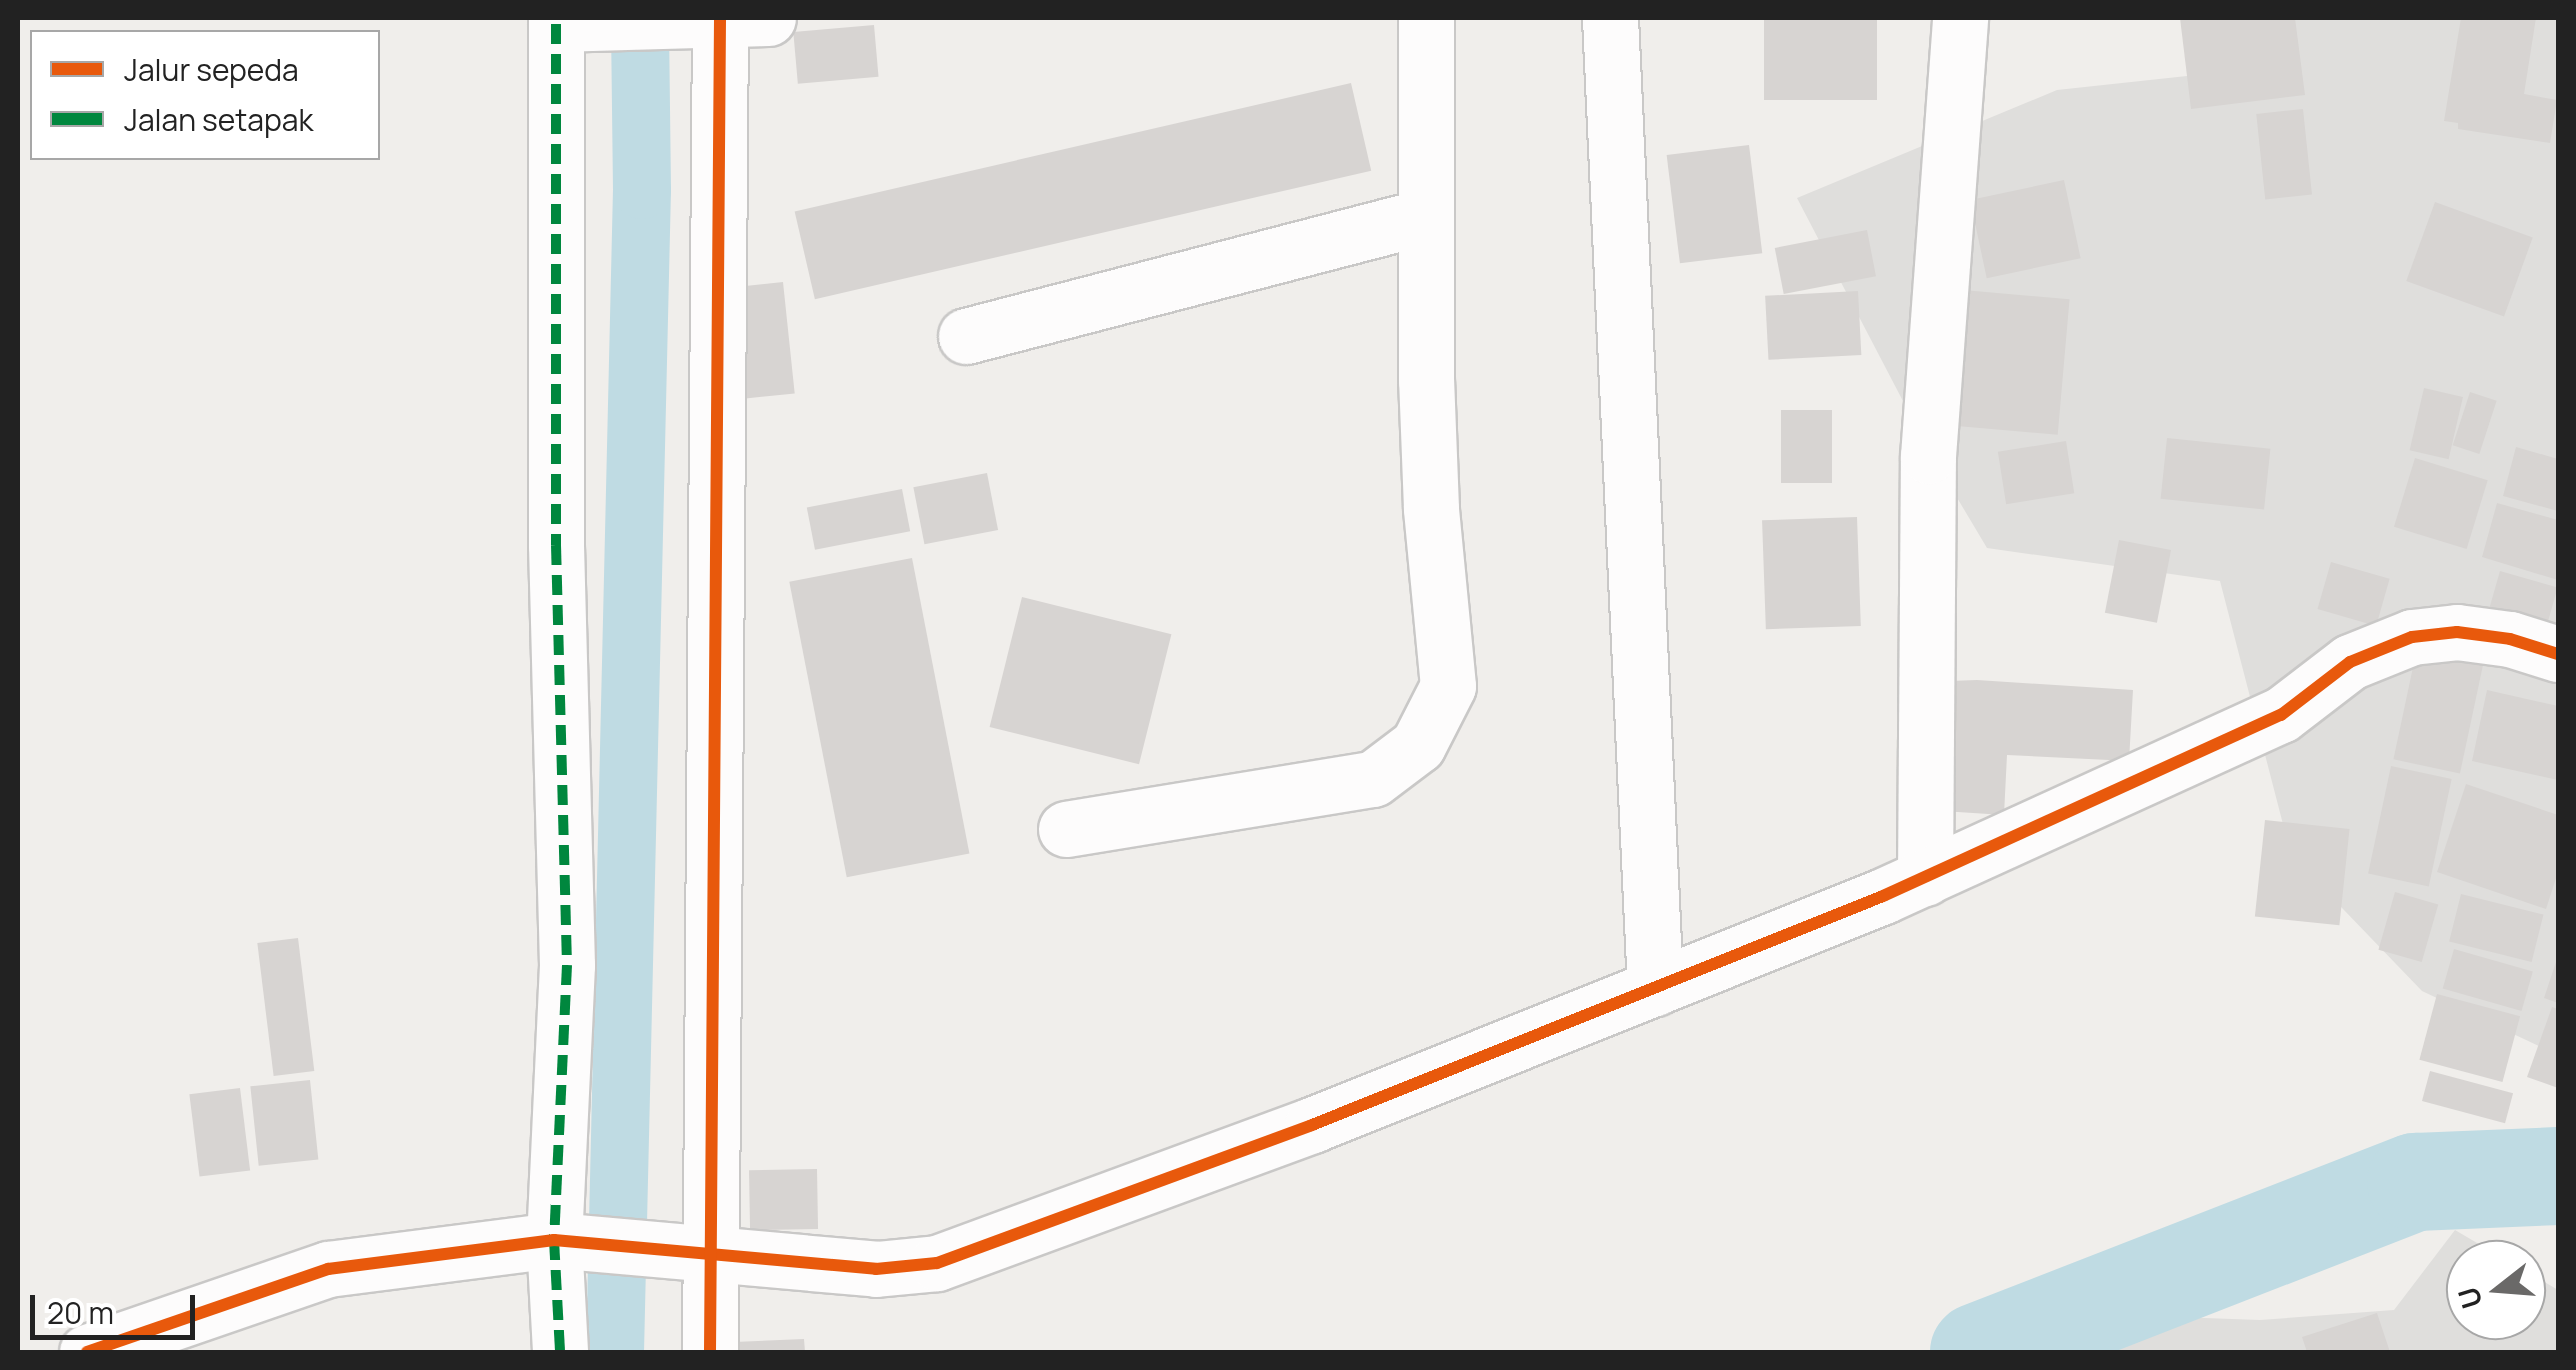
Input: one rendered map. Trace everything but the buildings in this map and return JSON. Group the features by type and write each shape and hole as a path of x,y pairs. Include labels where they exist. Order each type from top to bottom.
{"street":[{"path":"1066,829 1373,779 1418,744 1448,686 1431,508 1423,217 1426,18"},
{"path":"1610,18 1655,988"},
{"path":"1925,878 1928,456 1960,18"},
{"path":"560,1352 567,1242 567,965 556,545 562,21 728,19 695,1254 710,1352"},
{"path":"966,336 1423,217"},
{"path":"87,1352 328,1269 567,1242 876,1269 937,1263 1293,1132 1925,878 2282,714 2350,662 2412,637 2457,632 2510,639 2558,654"}],"shaded area":[{"path":"2196,18 2558,18 2558,1055 2422,991 2291,855 2220,581 1987,548 1928,449 1797,198 2057,90 2224,72"},
{"path":"2455,1230 2472,1240 2447,1240"},
{"path":"2446,1242 2446,1340 2546,1340 2546,1283 2558,1290 2558,1352 2030,1352 2066,1313 2260,1320 2394,1310"}],"waterway":[{"path":"615,1352 642,190 640,18"},
{"path":"1979,1352 2416,1182 2558,1176"}],"marked path":[{"path":"556,24 556,545 567,965 554,1240 560,1352"}],"cycle path":[{"path":"710,1352 720,18"},
{"path":"87,1352 328,1269 554,1240 876,1269 937,1263 1312,1125 1883,896 2281,715 2350,662 2412,637 2457,632 2510,639 2558,654"}]}
